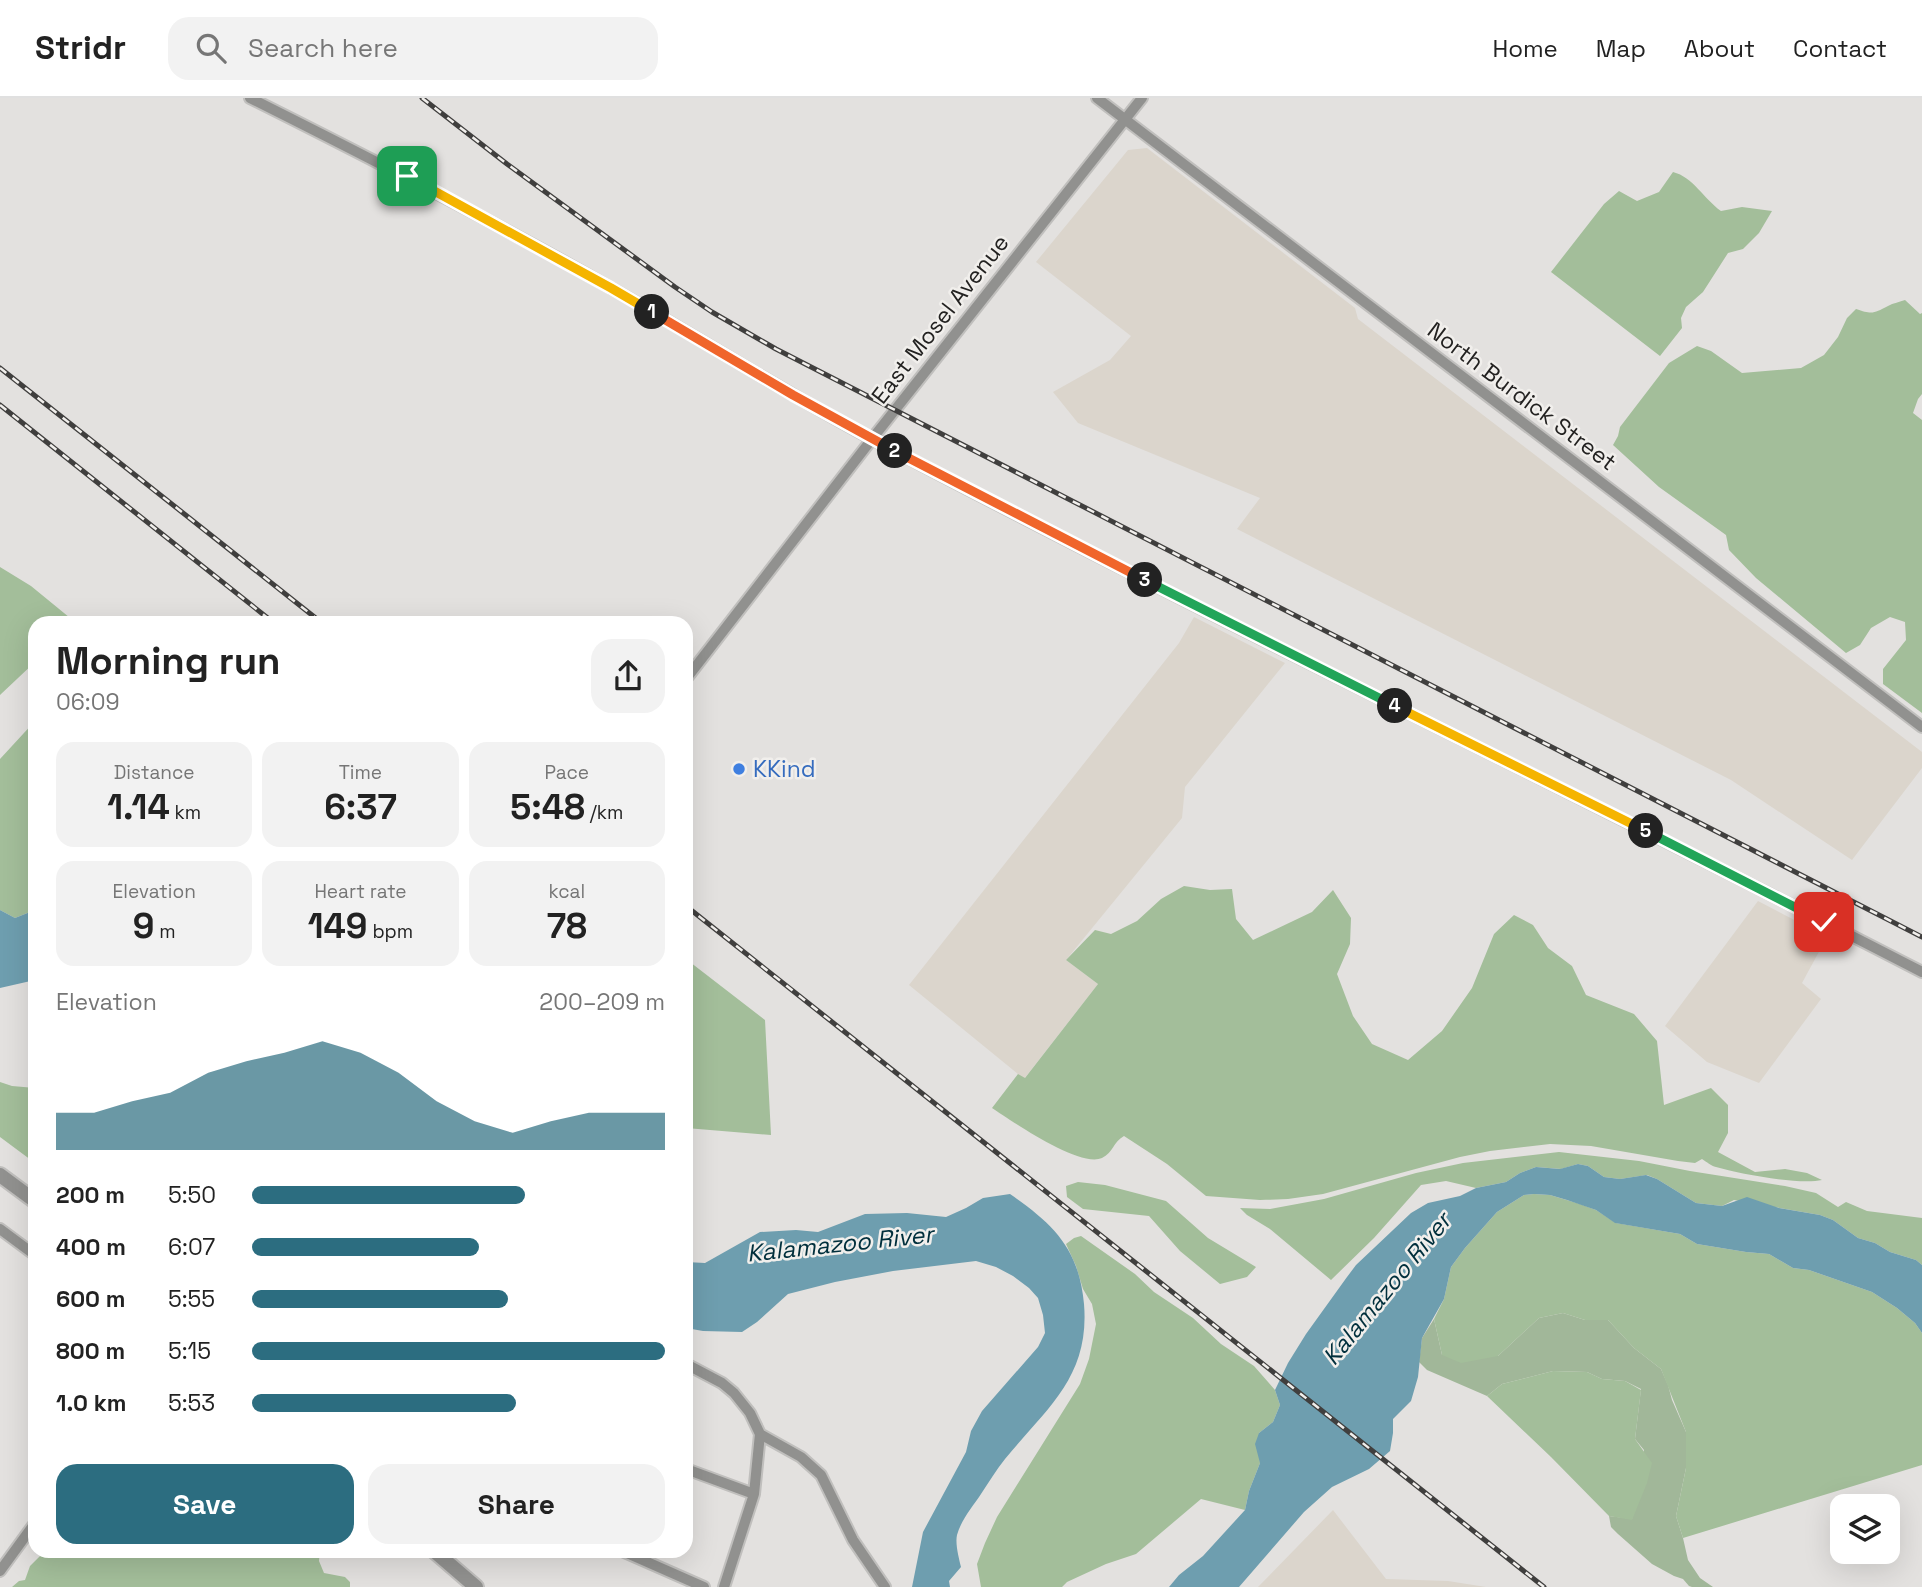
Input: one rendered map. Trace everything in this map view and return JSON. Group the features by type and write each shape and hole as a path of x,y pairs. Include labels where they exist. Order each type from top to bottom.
{"street":[{"path":"250,98 407,176 611,288 872,439 1922,972"},
{"name":"North Burdick Street","path":"1097,98 1922,727"},
{"name":"East Mosel Avenue","path":"693,670 1142,98"},
{"path":"0,1175 28,1196"},
{"path":"0,1229 28,1250"},
{"path":"693,1368 723,1383 734,1393 750,1413 760,1434 754,1494 724,1587"},
{"path":"760,1434 801,1457 821,1475 853,1540 884,1587"},
{"path":"693,1472 754,1494"},
{"path":"0,1571 28,1533"},
{"path":"442,1558 476,1587"},
{"path":"638,1558 704,1587"}],"shaded area":[{"path":"1147,148 1355,308 1358,319 1922,752 1922,768 1852,860 1731,780 1237,529 1260,498 1078,423 1053,392 1110,360 1131,336 1036,262 1128,150"},
{"path":"1194,617 1285,663 1185,787 1182,818 1066,960 1098,984 1024,1079 909,985 1179,643"},
{"path":"1758,901 1827,937 1802,983 1821,999 1759,1083 1707,1062 1665,1026"},
{"path":"1333,1510 1386,1579 1448,1581 1486,1587 1258,1587"}],"green space":[{"path":"1673,172 1692,183 1721,211 1742,207 1772,211 1759,233 1743,249 1728,253 1703,292 1686,307 1681,318 1682,328 1660,356 1551,272 1604,204 1619,191 1637,201 1659,192"},
{"path":"1905,300 1922,313 1922,394 1913,413 1922,420 1922,713 1883,684 1883,669 1906,640 1905,622 1890,617 1871,628 1860,645 1846,653 1756,578 1729,550 1726,535 1659,487 1613,445 1620,427 1669,363 1697,346 1711,351 1742,373 1801,368 1824,355 1838,337 1847,318 1856,309 1873,312"},
{"path":"0,567 31,586 68,616 28,616 28,669 0,695"},
{"path":"28,729 28,913 15,918 0,910 0,759"},
{"path":"1184,886 1210,890 1232,889 1236,919 1253,940 1312,912 1333,890 1351,918 1350,944 1337,974 1353,1016 1372,1044 1408,1060 1442,1031 1472,988 1494,934 1514,915 1533,925 1548,948 1572,966 1586,995 1634,1014 1657,1041 1664,1105 1711,1088 1728,1105 1728,1133 1718,1152 1755,1172 1785,1169 1807,1173 1822,1180 1799,1181 1754,1176 1714,1166 1702,1159 1695,1163 1591,1146 1550,1144 1460,1157 1323,1194 1260,1200 1206,1196 1167,1164 1124,1136 1106,1156 1091,1159 1046,1142 992,1108 1018,1074 1025,1078 1098,984 1066,960 1095,930 1111,934 1137,921 1161,899"},
{"path":"693,964 765,1020 771,1135 693,1129"},
{"path":"0,1082 28,1087 28,1158 0,1137"},
{"path":"1559,1152 1639,1161 1785,1186 1816,1193 1838,1207 1846,1202 1867,1211 1922,1218 1922,1265 1916,1260 1858,1238 1833,1220 1820,1215 1734,1200 1722,1206 1696,1203 1647,1175 1620,1179 1604,1177 1588,1166 1578,1164 1561,1169 1536,1167 1506,1182 1476,1188 1446,1181 1421,1185 1374,1238 1331,1280 1270,1229 1240,1208 1270,1209 1324,1199 1416,1173 1463,1163"},
{"path":"1078,1182 1105,1185 1166,1201 1208,1238 1256,1267 1247,1277 1220,1284 1180,1251 1149,1216 1083,1209 1067,1197 1066,1186"},
{"path":"1524,1195 1550,1195 1580,1204 1596,1210 1616,1223 1680,1234 1697,1244 1769,1254 1793,1268 1809,1270 1872,1292 1897,1308 1915,1323 1922,1333 1922,1465 1683,1538 1676,1516 1686,1468 1686,1432 1661,1369 1634,1348 1608,1320 1585,1320 1563,1313 1539,1318 1498,1356 1461,1363 1442,1355 1434,1319 1444,1299 1451,1267 1497,1212"},
{"path":"1081,1236 1193,1318 1221,1344 1254,1366 1275,1390 1280,1405 1273,1422 1259,1433 1260,1463 1245,1510 1201,1499 1136,1554 1106,1564 1067,1582 1062,1587 981,1587 977,1564 997,1517 1080,1384 1089,1359 1096,1324 1092,1304 1083,1289 1066,1244"},
{"path":"1563,1313 1585,1320 1608,1320 1634,1348 1661,1369 1686,1432 1686,1468 1676,1516 1688,1560 1700,1578 1713,1587 1689,1586 1683,1579 1652,1564 1611,1527 1609,1516 1632,1519 1644,1450 1635,1439 1641,1389 1625,1381 1602,1379 1587,1372 1553,1371 1502,1384 1487,1396 1427,1370 1419,1362 1422,1338 1434,1319 1442,1355 1498,1356 1539,1318"},
{"path":"1553,1371 1587,1372 1602,1379 1625,1381 1641,1390 1635,1439 1652,1463 1632,1520 1609,1516 1487,1396 1502,1384"},
{"path":"38,1558 319,1558 324,1573 345,1577 350,1582 350,1587 12,1587 25,1580 30,1566"}],"water":[{"path":"0,910 15,918 28,913 28,982 0,988"},
{"name":"Kalamazoo River","path":"1578,1164 1588,1166 1604,1177 1620,1179 1646,1175 1696,1203 1722,1206 1747,1197 1779,1208 1820,1215 1833,1220 1858,1238 1916,1260 1922,1265 1922,1333 1915,1323 1897,1308 1872,1292 1809,1270 1793,1268 1769,1254 1697,1244 1680,1234 1615,1223 1596,1210 1550,1195 1524,1195 1497,1212 1451,1267 1444,1299 1422,1338 1418,1377 1411,1401 1393,1419 1390,1451 1369,1469 1332,1487 1304,1512 1239,1587 1169,1587 1179,1575 1203,1556 1245,1510 1260,1463 1255,1444 1259,1433 1273,1422 1280,1405 1275,1390 1306,1334 1356,1265 1411,1213 1428,1203 1506,1182 1536,1167 1560,1169"},
{"name":"Kalamazoo River","path":"1010,1194 1051,1227 1070,1252 1081,1284 1084,1304 1084,1330 1080,1352 1063,1390 1002,1463 964,1519 957,1539 961,1567 949,1581 950,1587 912,1587 923,1532 966,1452 971,1431 982,1411 1038,1347 1045,1333 1038,1298 1013,1276 976,1261 893,1271 788,1294 742,1332 703,1331 693,1329 693,1262 705,1263 760,1232 818,1232 865,1214 907,1213 946,1217 983,1198"}],"railway":[{"path":"422,98 675,287 776,349 1922,937"},
{"path":"0,368 313,616"},
{"path":"0,405 265,616"},
{"path":"693,912 1544,1587"}],"place":[{"name":"KKind","path":"739,769"}],"route":[{"path":"407,176 611,288 872,439 1226,621 1824,922"}]}
